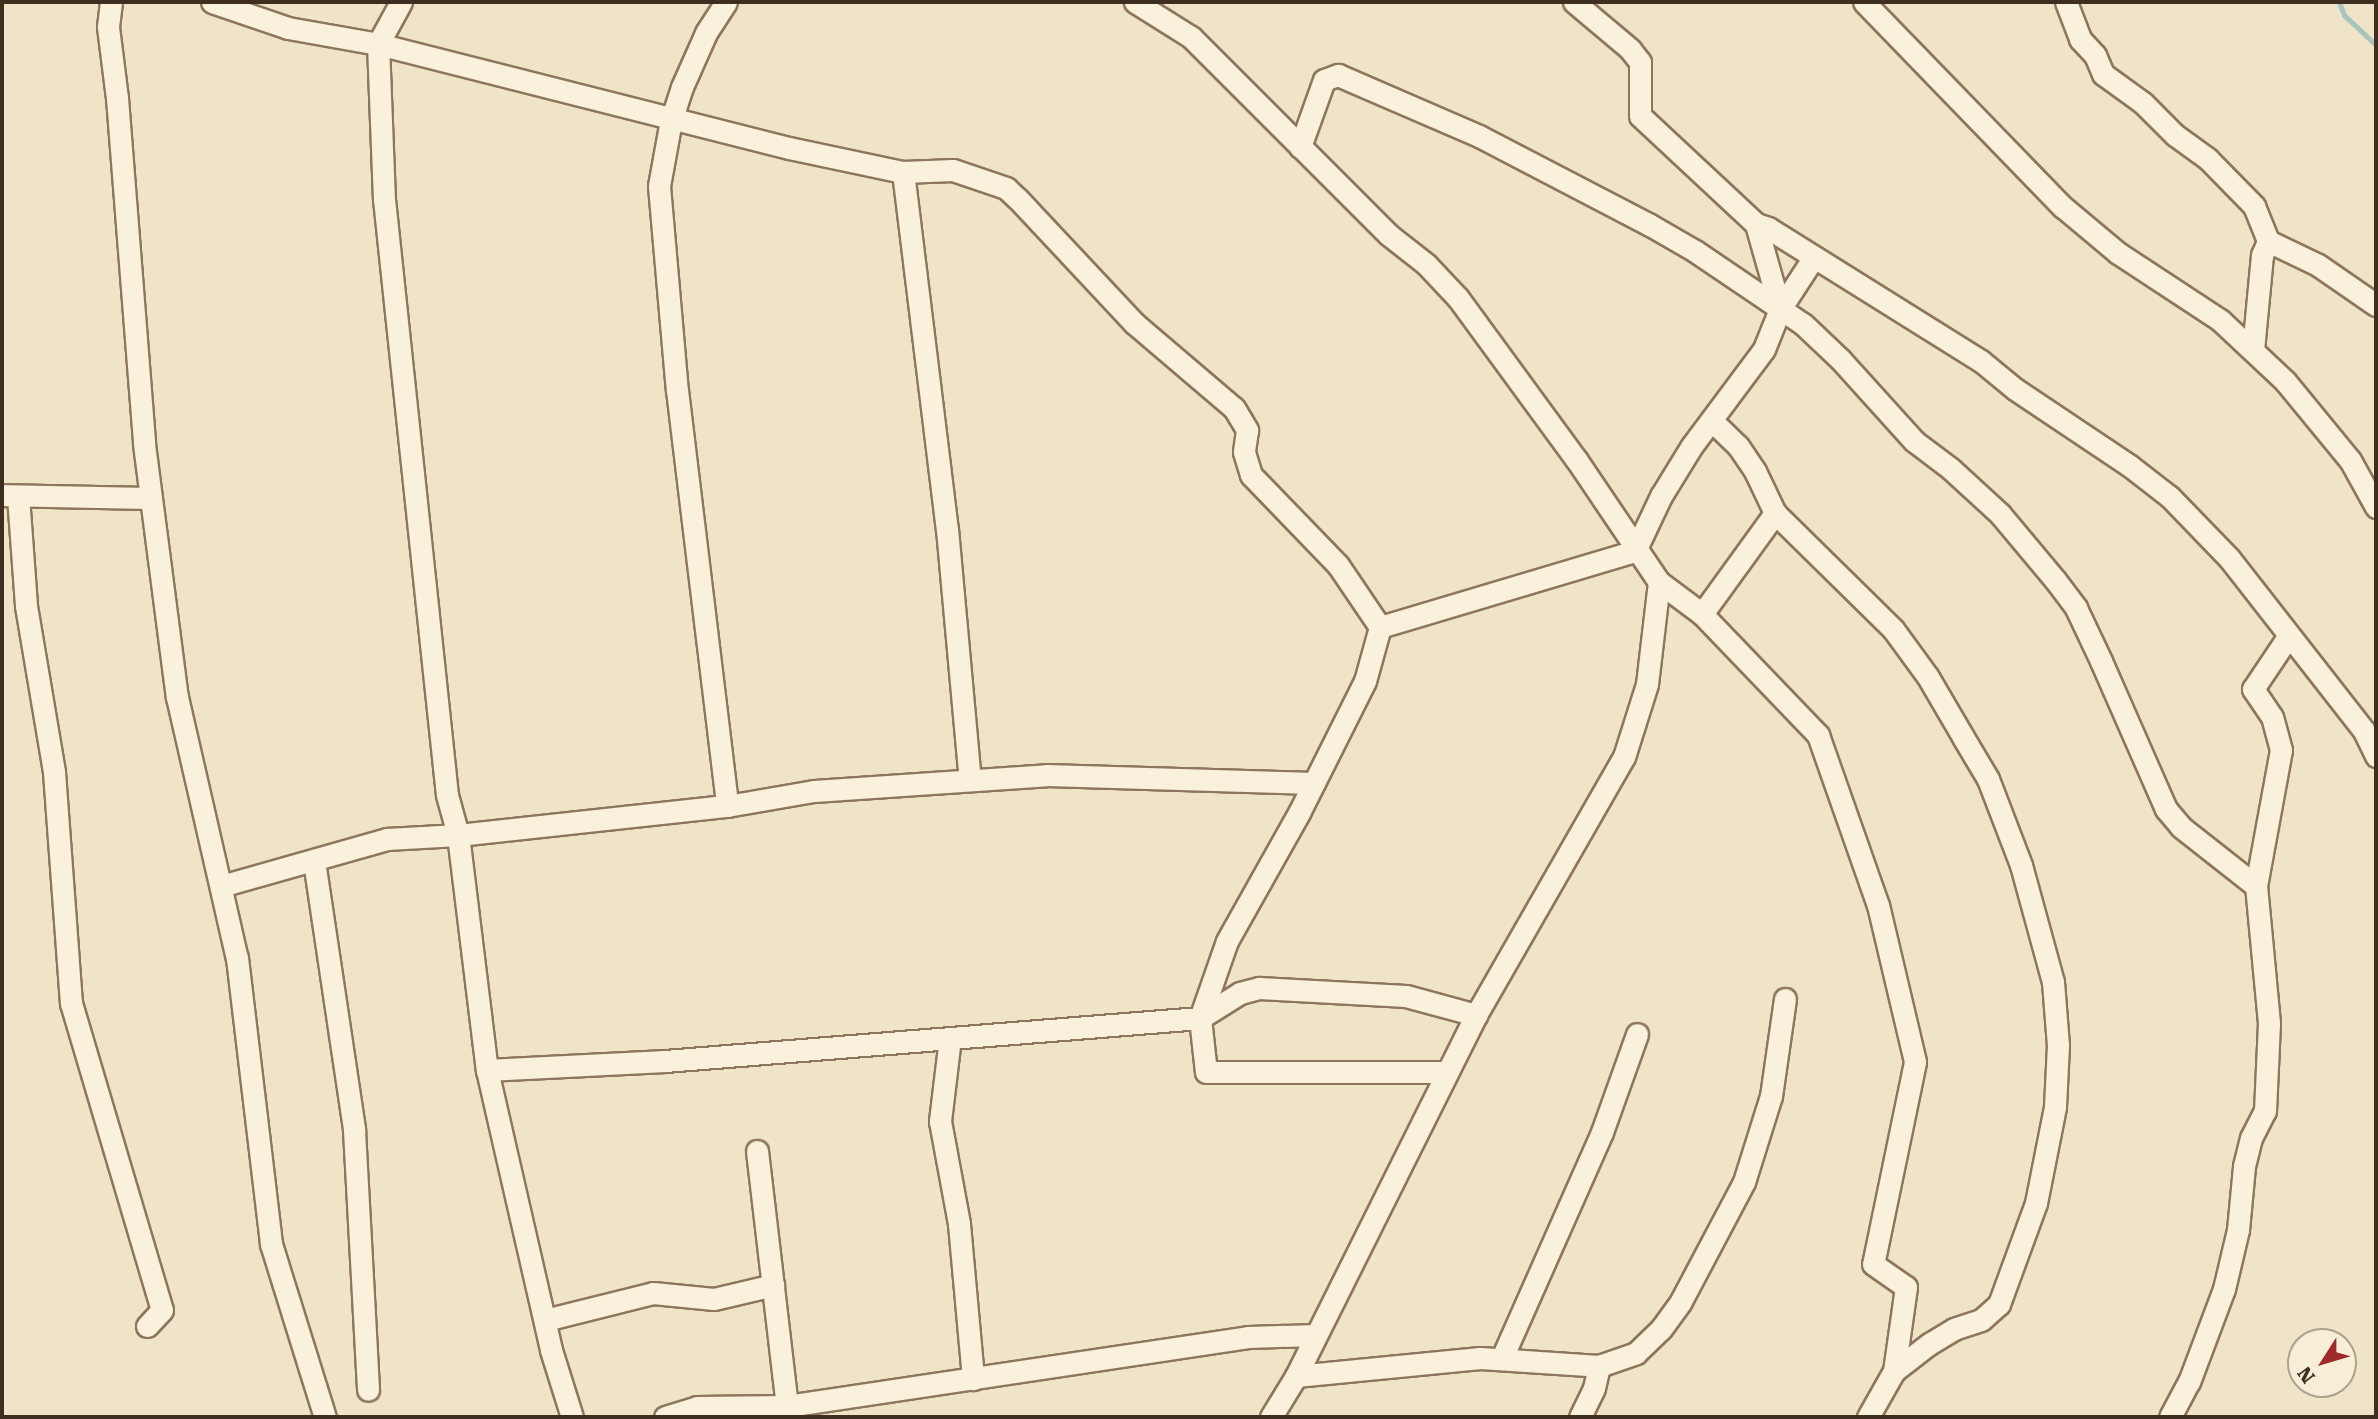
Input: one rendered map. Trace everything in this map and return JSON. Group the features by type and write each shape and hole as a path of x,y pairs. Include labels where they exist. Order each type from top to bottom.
{"street":[{"path":"111,2 108,27 117,99 144,444 177,697 237,958 271,1244 325,1417"},
{"path":"212,2 288,28 378,44 671,120 903,172 953,170 1006,188 1134,323 1234,408 1247,430 1244,452 1251,475 1338,565 1380,627 1365,681 1314,783 1227,941 1200,1018 1206,1072 1446,1072"},
{"path":"401,2 378,44 384,199 447,795 458,835 487,1070 545,1320 572,1417"},
{"path":"726,2 706,33 671,120 659,186 677,390 727,806"},
{"path":"1135,2 1191,37 1389,235 1426,264 1458,298 1576,459 1635,551 1659,582 1702,614 1818,734 1878,905 1915,1062 1873,1264 1906,1287 1894,1371 1868,1417"},
{"path":"1574,2 1630,49 1640,62 1640,116 1756,224 1768,228 1982,361 2015,389 2130,466 2170,497 2229,558 2288,637 2334,690 2371,727 2376,756"},
{"path":"1864,2 2063,207 2118,253 2220,320 2285,381 2350,460 2376,507"},
{"path":"2066,2 2080,38 2095,55 2104,74 2143,103 2175,135 2236,184 2254,205 2268,241 2260,268 2253,351"},
{"path":"1300,147 1324,80 1338,75 1479,136 1650,225 1803,324 1840,359 1914,441 1951,469 2000,514 2056,581 2076,608 2165,808 2181,828 2256,886"},
{"path":"903,172 947,529 970,780"},
{"path":"1756,224 1780,309"},
{"path":"2268,241 2318,265 2376,305"},
{"path":"1380,627 1635,551 1661,496 1712,420 1765,349 1780,309 1814,257"},
{"path":"1712,420 1738,446 1755,471 1775,513 1893,629 1956,725 1988,779 2021,865 2053,982 2058,1045 2055,1107 2036,1203 1999,1304 1981,1321 1954,1329 1894,1371"},
{"path":"147,1326 162,1310 71,1003 54,772 10,495 151,498"},
{"path":"1702,614 1775,513"},
{"path":"1270,1417 1296,1376 1476,1015 1624,757 1647,684 1659,582"},
{"path":"2170,1417 2189,1382 2224,1289 2238,1230 2244,1166 2251,1138 2265,1111 2269,1023 2256,886 2281,750 2272,717 2253,689 2288,637"},
{"path":"221,886 387,839 458,835 727,806 814,791 1046,775 1314,783"},
{"path":"314,861 354,1130 368,1390"},
{"path":"487,1070 665,1061 1200,1018 1240,993 1259,988 1406,996 1476,1015"},
{"path":"1296,1376 1392,1365 1502,1358 1599,1366 1636,1353 1661,1329 1706,1258 1744,1182 1771,1096 1785,999"},
{"path":"1502,1358 1602,1132 1637,1034"},
{"path":"950,1038 940,1121 959,1224 973,1379"},
{"path":"757,1151 787,1405"},
{"path":"545,1320 653,1293 714,1299 773,1285"},
{"path":"665,1417 697,1407 787,1405 1248,1337 1316,1335"},
{"path":"1580,1417 1594,1388 1599,1366"}],"waterway":[{"path":"2339,2 2344,15 2376,45"}]}
